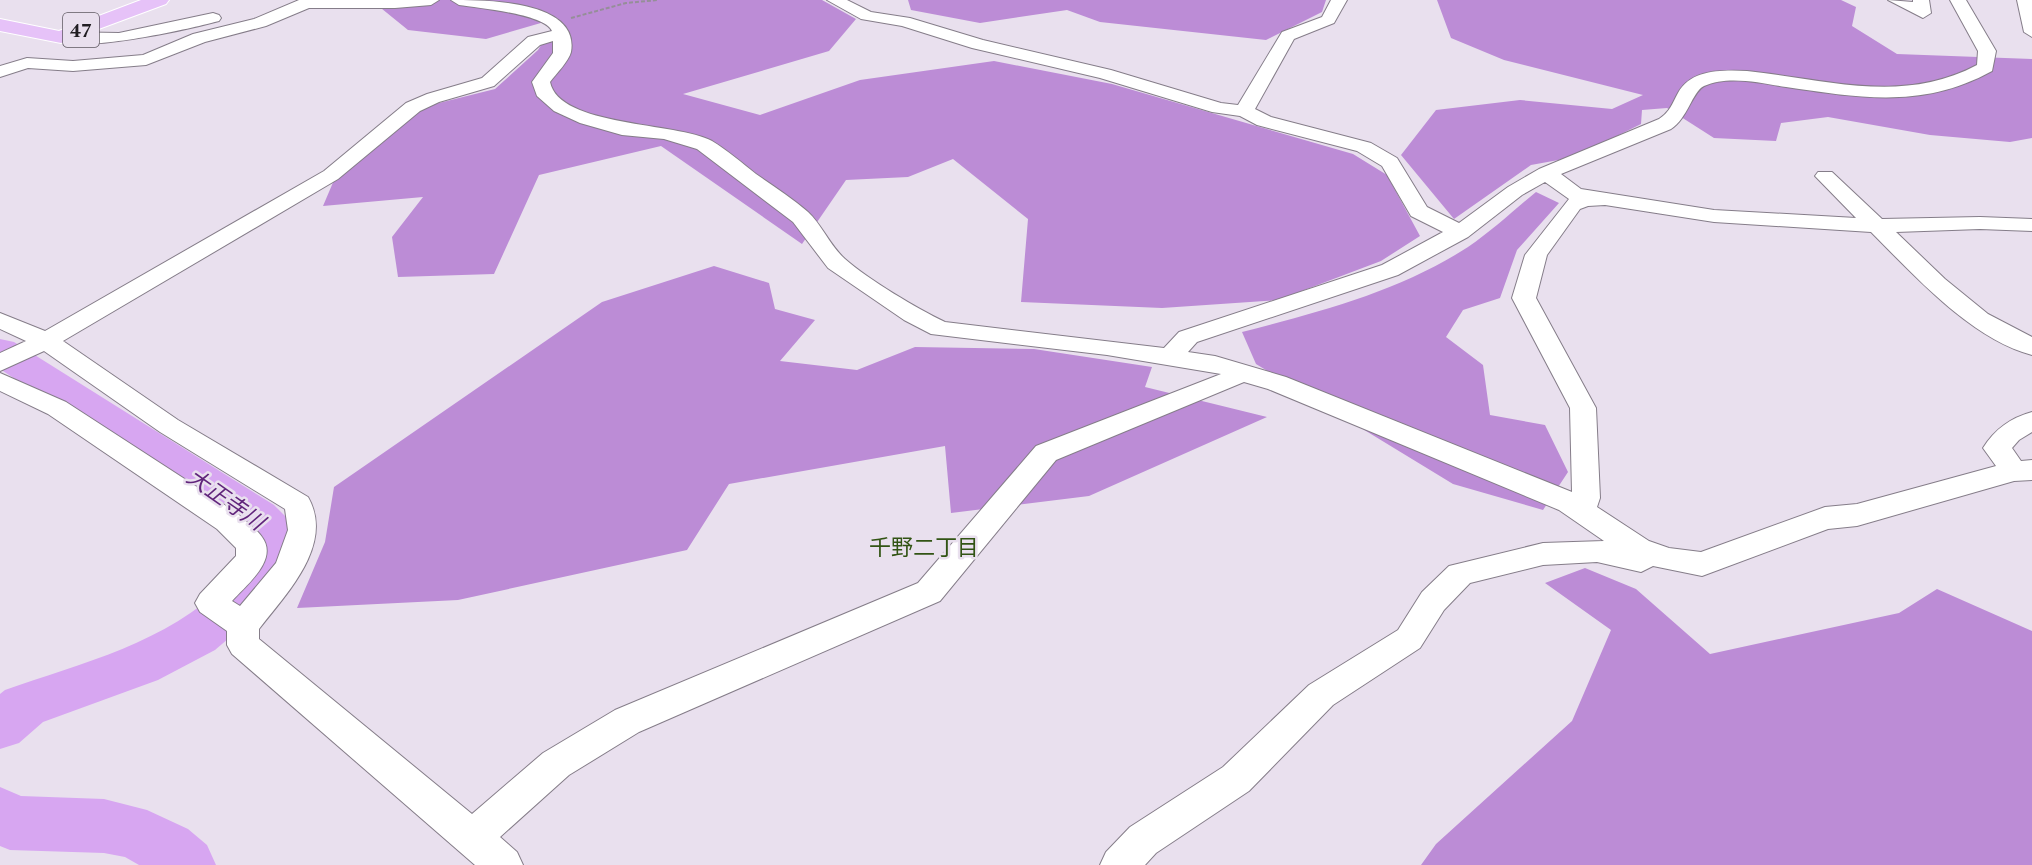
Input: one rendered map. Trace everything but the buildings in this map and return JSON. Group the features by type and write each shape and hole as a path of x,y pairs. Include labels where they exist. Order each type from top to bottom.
{"main road":[{"name":"47","path":"0,25 61,37 159,0"}],"street":[{"path":"61,37 119,38 153,33 281,0"},
{"path":"0,72 27,63 73,66 146,60 199,38 260,23 306,3 330,1 394,3 431,0"},
{"path":"459,0 539,15 557,28 562,53 541,82 543,92 561,107 587,119 622,129 666,133 704,145 801,217 836,263 912,315 940,329 1044,338 1170,357 1240,372 1277,383 1569,503 1638,549 1668,559 1702,564 1825,518 1857,515 2023,471"},
{"path":"835,0 867,16 904,21 978,45 1105,74 1219,108 1244,111 1264,121 1364,147 1390,162 1419,211 1460,232"},
{"path":"1244,111 1288,36 1328,20 1339,0"},
{"path":"1896,0 1923,13 1921,0"},
{"path":"1170,357 1188,337 1390,270 1460,232 1515,191 1546,173 1602,148 1658,128 1675,118 1691,85 1699,81 1737,76 1887,93 1919,92 1971,77 1986,67 1987,51 1958,0"},
{"path":"2025,0 2032,32"},
{"path":"0,363 46,341 330,175 356,157 394,120 413,107 433,98 488,82 534,41 557,28"},
{"path":"1546,173 1575,194 1724,217 1879,226 1980,223 2032,225"},
{"path":"1825,176 1937,284 1980,319 2032,347"},
{"path":"1581,511 1586,498 1583,408 1524,298 1536,255 1573,205 1586,198 1627,202"},
{"path":"0,320 46,341 169,426 298,504 303,530 290,568 243,626 243,645 504,865"},
{"path":"471,839 556,764 627,721 929,592 1046,453 1230,380 1240,372"},
{"path":"0,381 57,408 227,521 251,544 251,560 212,603 243,626"},
{"path":"2023,471 1997,448 2009,433 2032,421"},
{"path":"1119,865 1143,840 1236,779 1321,695 1409,639 1432,601 1460,574 1543,554 1597,551 1626,555 1667,569 1699,572 1702,564"}],"path":[{"path":"557,28 626,3 658,0"}],"shaded area":[{"path":"371,0 822,0 856,19 829,51 683,94 760,115 860,80 994,61 1112,84 1353,154 1387,175 1420,236 1381,261 1278,300 1162,308 1021,302 1028,219 953,159 908,177 846,180 802,244 661,146 539,175 494,274 398,277 392,237 423,197 323,206 346,152 419,108 495,89 538,50 558,18 486,39 408,30"},
{"path":"908,0 1326,0 1322,12 1266,40 1100,22 1067,10 980,23 911,10"},
{"path":"1437,0 1841,0 1856,7 1852,26 1897,54 2032,59 2032,138 2010,142 1930,135 1828,117 1781,123 1776,141 1714,138 1667,108 1642,110 1641,124 1575,157 1531,165 1454,219 1401,155 1436,110 1520,100 1612,109 1643,95 1504,60 1451,38"},
{"path":"1536,192 1559,203 1517,250 1500,298 1463,310 1446,337 1483,365 1490,415 1545,425 1568,472 1543,510 1453,484 1256,364 1242,332 1359,299 1415,276 1468,247"},
{"path":"714,266 769,283 775,309 815,320 780,361 857,370 915,347 1034,349 1152,367 1145,387 1267,417 1089,496 951,513 945,446 729,484 687,550 458,600 297,608 325,542 334,487 602,302"},
{"path":"1585,568 1636,589 1710,654 1899,613 1937,589 2032,631 2032,865 1421,865 1436,844 1572,721 1611,630 1545,583"}],"waterway":[{"name":"大正寺川","path":"0,351 258,517 279,538 245,596 197,636 140,665 24,706 0,726"},
{"name":"大正寺川","path":"0,814 10,823 81,823 125,830 167,849 186,865"}],"district":[{"name":"千野二丁目","path":"924,547"}]}
